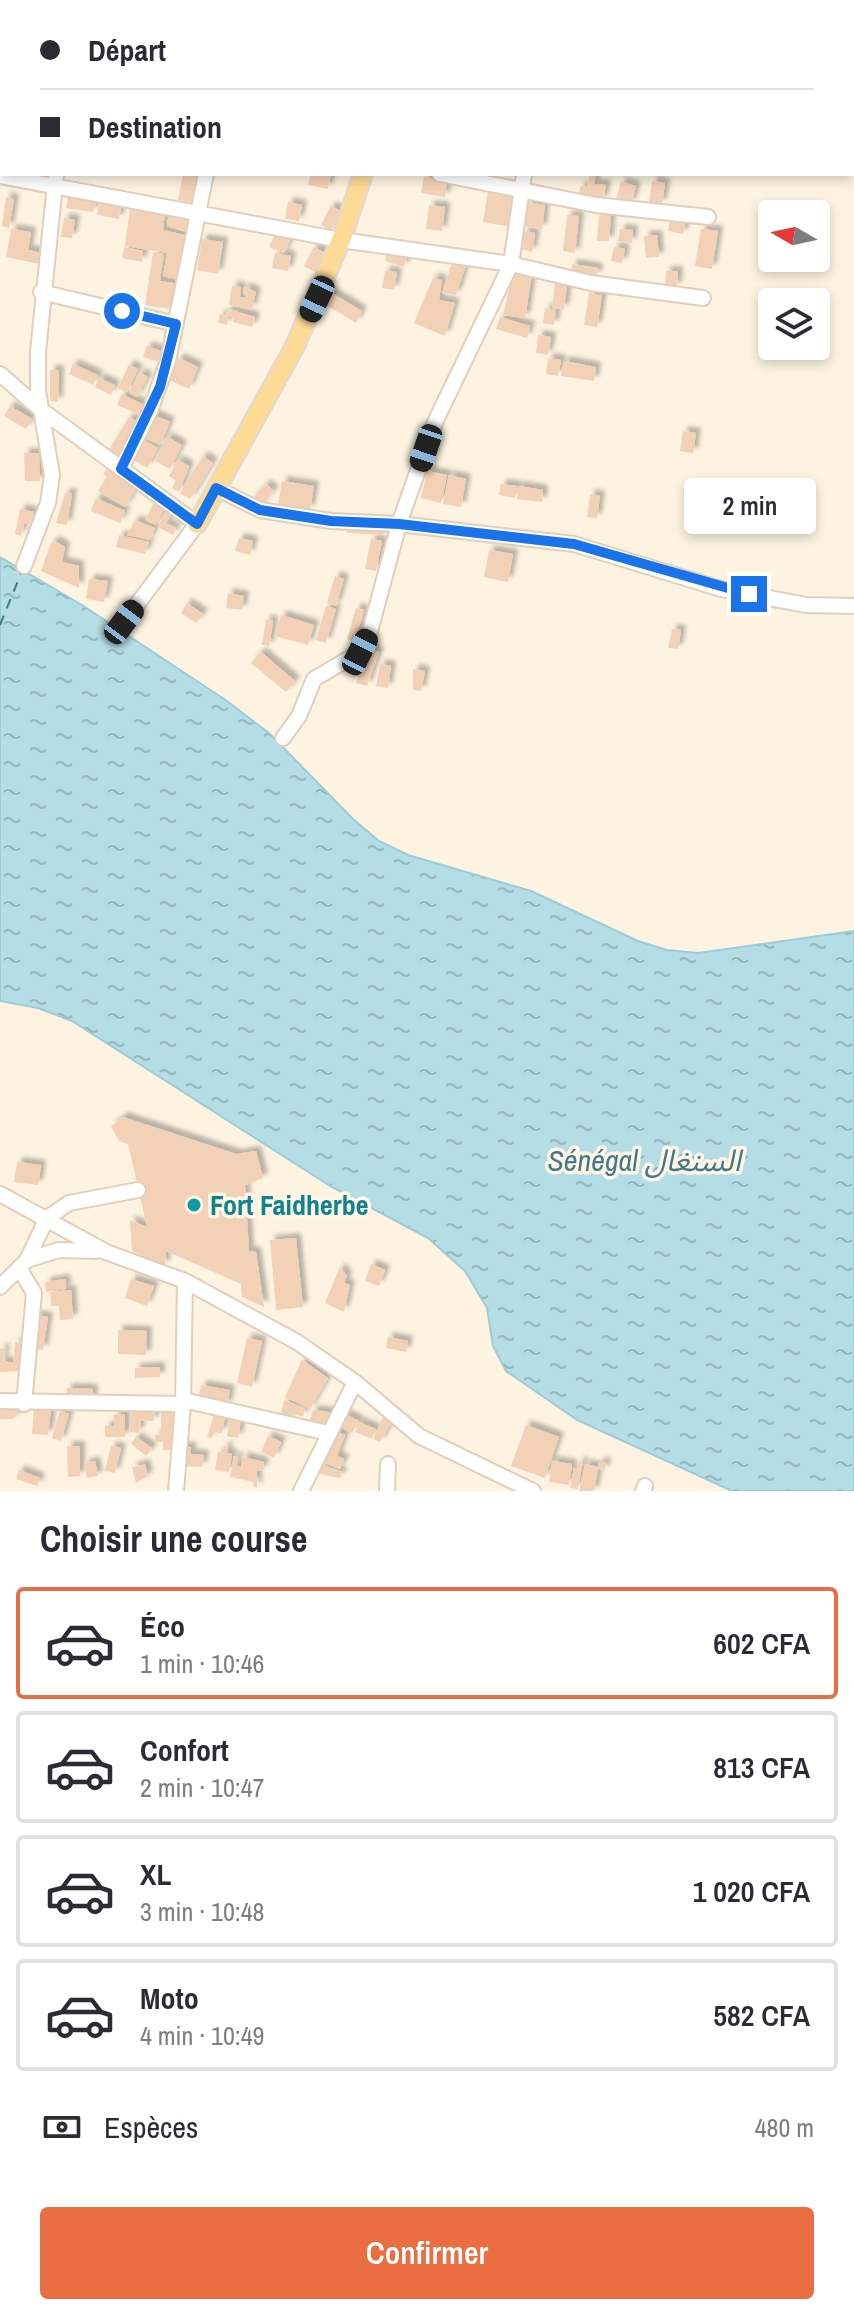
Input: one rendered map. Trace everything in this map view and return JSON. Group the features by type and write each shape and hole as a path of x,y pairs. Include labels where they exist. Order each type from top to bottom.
{"main road":[{"path":"197,524 295,346 341,240 362,176"}],"street":[{"path":"0,176 55,179 197,213 341,240 511,264 591,283 703,298"},
{"path":"121,469 160,387 206,176"},
{"path":"449,176 522,193 708,217"},
{"path":"283,738 299,716 314,679 360,652 369,635 399,524 435,422 511,264 524,176"},
{"path":"24,566 48,503 52,475 51,454 40,409 38,352 41,292 55,179"},
{"path":"41,292 176,324"},
{"path":"0,374 40,409 197,524 124,622"},
{"path":"216,488 260,510 331,521 399,524 574,544 721,589 806,605 854,606"},
{"path":"0,1287 23,1264 47,1218 69,1203 138,1190"},
{"path":"0,1194 106,1252 185,1281 297,1342 355,1382 419,1436 467,1462 533,1491"},
{"path":"23,1264 78,1248 106,1252"},
{"path":"23,1264 34,1293 24,1404"},
{"path":"180,1489 185,1281"},
{"path":"301,1491 355,1382"},
{"path":"0,1401 24,1404 183,1402 328,1433"},
{"path":"387,1491 388,1464"}],"water":[{"name":"Sénégal السنغال","path":"0,557 82,605 227,701 270,734 353,819 379,841 408,855 531,891 638,941 667,950 698,953 854,931 854,1491 732,1491 577,1420 506,1371 493,1346 487,1308 465,1271 428,1238 330,1186 72,1021 38,1008 0,1001"}],"building":[{"path":"183,176 199,176 194,203 178,200"},
{"path":"310,176 331,176 328,189 308,185"},
{"path":"590,176 596,176 594,184 606,185 603,201 579,197 580,186 587,187"},
{"path":"424,177 447,181 445,197 421,193"},
{"path":"652,181 665,183 662,204 649,202"},
{"path":"621,182 636,186 631,204 616,200"},
{"path":"488,191 516,196 511,227 483,222"},
{"path":"69,193 98,198 93,212 66,208"},
{"path":"6,197 14,199 9,228 2,226"},
{"path":"99,202 121,205 119,219 97,215"},
{"path":"288,202 302,205 299,221 285,219"},
{"path":"527,202 545,205 542,229 523,226"},
{"path":"429,205 445,207 442,231 426,229"},
{"path":"331,206 341,211 331,231 321,225"},
{"path":"130,208 165,213 163,230 189,236 179,279 163,276 167,253 125,246"},
{"path":"169,213 191,217 190,228 186,232 167,226"},
{"path":"567,215 579,216 575,253 563,251"},
{"path":"599,215 611,215 609,241 597,241"},
{"path":"671,217 686,220 683,234 668,231"},
{"path":"64,218 75,220 72,238 61,237"},
{"path":"11,229 31,232 28,250 42,253 40,264 6,257"},
{"path":"620,229 633,230 632,243 618,241"},
{"path":"701,229 718,231 712,269 695,266"},
{"path":"276,231 291,237 284,253 269,247"},
{"path":"524,231 535,233 532,252 521,249"},
{"path":"657,235 659,257 646,258 644,236"},
{"path":"202,239 223,242 218,274 197,270"},
{"path":"124,247 143,251 142,262 122,258"},
{"path":"314,247 325,253 315,272 304,266"},
{"path":"614,247 625,249 622,263 611,261"},
{"path":"388,250 407,256 404,267 385,261"},
{"path":"153,252 164,254 160,281 179,284 175,310 145,305"},
{"path":"275,253 291,256 288,271 272,268"},
{"path":"453,260 467,262 456,295 442,293"},
{"path":"572,264 598,268 597,276 571,272"},
{"path":"385,271 397,272 394,290 382,288"},
{"path":"513,271 532,274 525,318 503,315"},
{"path":"666,271 678,271 677,287 665,287"},
{"path":"433,278 442,280 439,300 455,303 445,336 414,323"},
{"path":"555,284 567,286 564,309 552,308"},
{"path":"232,286 241,287 240,297 248,298 243,294 244,287 256,292 252,309 229,305"},
{"path":"330,292 362,311 356,323 323,303"},
{"path":"589,293 602,295 597,327 584,325"},
{"path":"545,308 556,310 554,325 543,323"},
{"path":"228,309 255,317 252,327 233,322 234,318 229,316 227,325 218,323 220,314 225,316"},
{"path":"500,317 530,326 527,338 496,329"},
{"path":"538,335 551,337 548,355 536,353"},
{"path":"147,346 167,353 158,379 152,376 158,362 143,357"},
{"path":"179,358 198,367 189,389 169,380"},
{"path":"548,358 561,360 558,376 546,374"},
{"path":"564,361 596,367 594,381 561,376"},
{"path":"73,364 98,375 93,385 69,374"},
{"path":"129,365 138,369 127,392 118,388"},
{"path":"50,370 59,370 58,402 50,401"},
{"path":"140,373 148,377 137,397 129,393"},
{"path":"99,378 115,385 111,395 95,387"},
{"path":"122,394 144,405 140,415 117,405"},
{"path":"10,406 32,419 26,429 4,416"},
{"path":"152,414 170,422 160,445 142,437"},
{"path":"129,417 141,424 121,458 109,450"},
{"path":"683,431 696,433 693,453 680,451"},
{"path":"167,437 182,445 170,469 155,461"},
{"path":"141,438 158,448 147,468 130,458"},
{"path":"24,453 39,453 40,481 25,481"},
{"path":"203,456 213,463 190,499 180,493"},
{"path":"178,460 189,466 179,492 172,488 176,481 169,476"},
{"path":"107,468 136,489 125,507 98,491 107,477 103,474"},
{"path":"427,471 447,475 441,503 421,498"},
{"path":"449,475 466,479 461,507 443,504"},
{"path":"282,481 314,486 310,510 278,505"},
{"path":"266,484 274,491 259,507 251,500"},
{"path":"501,484 517,486 515,498 499,495"},
{"path":"518,486 543,490 542,502 517,499"},
{"path":"65,493 72,493 67,525 56,523"},
{"path":"590,494 600,496 597,518 587,517"},
{"path":"96,498 125,511 120,523 91,511"},
{"path":"155,501 165,507 156,525 145,520"},
{"path":"20,509 34,512 32,524 24,523 21,536 15,534"},
{"path":"166,510 172,513 166,524 176,528 173,535 158,527"},
{"path":"135,520 155,528 150,540 127,535"},
{"path":"348,524 383,527 383,535 347,533"},
{"path":"119,535 149,542 145,554 116,547"},
{"path":"239,538 253,541 250,555 235,551"},
{"path":"371,539 382,541 376,571 365,569"},
{"path":"55,541 65,547 62,562 79,566 79,588 41,571 51,543"},
{"path":"489,550 513,554 508,582 484,577"},
{"path":"335,576 344,579 336,606 327,603"},
{"path":"89,579 108,581 104,602 86,599"},
{"path":"228,593 244,596 242,610 226,608"},
{"path":"187,603 203,614 196,623 181,613"},
{"path":"326,606 336,609 326,643 316,640"},
{"path":"356,608 364,610 355,641 347,639"},
{"path":"281,615 314,625 308,645 275,636"},
{"path":"266,619 273,621 269,646 262,645"},
{"path":"672,629 681,630 678,649 668,648"},
{"path":"369,648 379,652 367,686 356,683"},
{"path":"261,652 295,681 286,692 251,663"},
{"path":"380,664 391,666 388,688 376,686"},
{"path":"413,669 425,671 421,691 413,690"},
{"name":"Fort Faidherbe","path":"123,1117 236,1154 256,1151 263,1178 245,1185 249,1251 256,1252 264,1307 242,1297 241,1284 166,1251 165,1266 132,1251 130,1220 147,1227 128,1144 119,1141 111,1126"},
{"path":"17,1162 41,1165 38,1185 14,1182"},
{"path":"296,1238 303,1307 276,1310 270,1240"},
{"path":"371,1264 385,1270 379,1286 365,1281"},
{"path":"340,1267 347,1276 344,1283 350,1285 344,1312 325,1303"},
{"path":"65,1279 66,1289 46,1292 45,1282"},
{"path":"131,1279 154,1286 147,1306 125,1298"},
{"path":"71,1290 73,1319 60,1320 59,1306 51,1306 50,1292"},
{"path":"36,1315 48,1317 43,1350 32,1348"},
{"path":"118,1330 147,1331 146,1355 118,1354"},
{"path":"388,1337 408,1341 406,1352 386,1348"},
{"path":"247,1338 262,1341 252,1387 237,1383"},
{"path":"15,1342 27,1344 24,1371 0,1372 0,1348 5,1349 3,1361 13,1363"},
{"path":"302,1360 328,1378 310,1409 285,1397"},
{"path":"160,1367 160,1377 135,1378 135,1368"},
{"path":"201,1385 230,1390 227,1406 198,1400"},
{"path":"67,1388 93,1389 92,1402 66,1401"},
{"path":"284,1400 305,1408 303,1417 292,1413 291,1420 284,1419 285,1414 281,1413"},
{"path":"0,1403 19,1405 17,1415 13,1419 0,1419"},
{"path":"132,1406 155,1408 154,1421 141,1420 139,1433 129,1432"},
{"path":"34,1407 51,1409 48,1435 32,1434"},
{"path":"156,1408 173,1408 173,1450 163,1450 163,1442 155,1442 155,1435 161,1435 161,1412 156,1412"},
{"path":"313,1410 336,1413 331,1425 309,1422"},
{"path":"60,1411 69,1414 61,1441 52,1438"},
{"path":"215,1411 226,1413 222,1433 214,1432 212,1438 207,1437"},
{"path":"114,1414 125,1414 125,1437 105,1437 105,1426 114,1426"},
{"path":"345,1414 359,1421 352,1433 339,1426"},
{"path":"230,1417 241,1419 238,1438 227,1436"},
{"path":"383,1417 392,1421 380,1442 373,1439"},
{"path":"359,1422 376,1429 372,1439 355,1432"},
{"path":"526,1425 559,1437 545,1478 511,1466"},
{"path":"331,1429 345,1435 337,1456 344,1459 340,1469 319,1461"},
{"path":"268,1436 281,1442 274,1458 261,1452"},
{"path":"136,1437 152,1448 146,1456 131,1444"},
{"path":"67,1446 80,1446 80,1476 68,1477"},
{"path":"111,1446 121,1448 115,1473 105,1471"},
{"path":"224,1446 228,1447 227,1453 232,1454 229,1472 215,1470 218,1452 223,1453"},
{"path":"180,1447 191,1447 191,1454 204,1455 202,1467 179,1466"},
{"path":"234,1456 238,1457 236,1466 241,1467 243,1457 264,1462 262,1471 257,1470 257,1488 253,1486 254,1482 230,1477"},
{"path":"95,1461 98,1476 87,1478 84,1464"},
{"path":"552,1461 572,1464 569,1485 549,1482"},
{"path":"583,1461 578,1489 570,1488 574,1468"},
{"path":"599,1462 606,1463 605,1470 598,1469 594,1491 579,1491 585,1464 598,1467"},
{"path":"145,1464 148,1476 136,1483 132,1467"},
{"path":"320,1464 342,1472 340,1478 320,1474"},
{"path":"19,1470 40,1478 37,1486 16,1479"}],"ferry route":[{"path":"0,625 22,571"}],"place":[{"name":"Fort Faidherbe","path":"194,1205"}],"route":[{"path":"122,311 176,324 160,387 121,469 197,524 216,488 260,510 331,521 399,524 574,544 721,589 749,594"}]}
